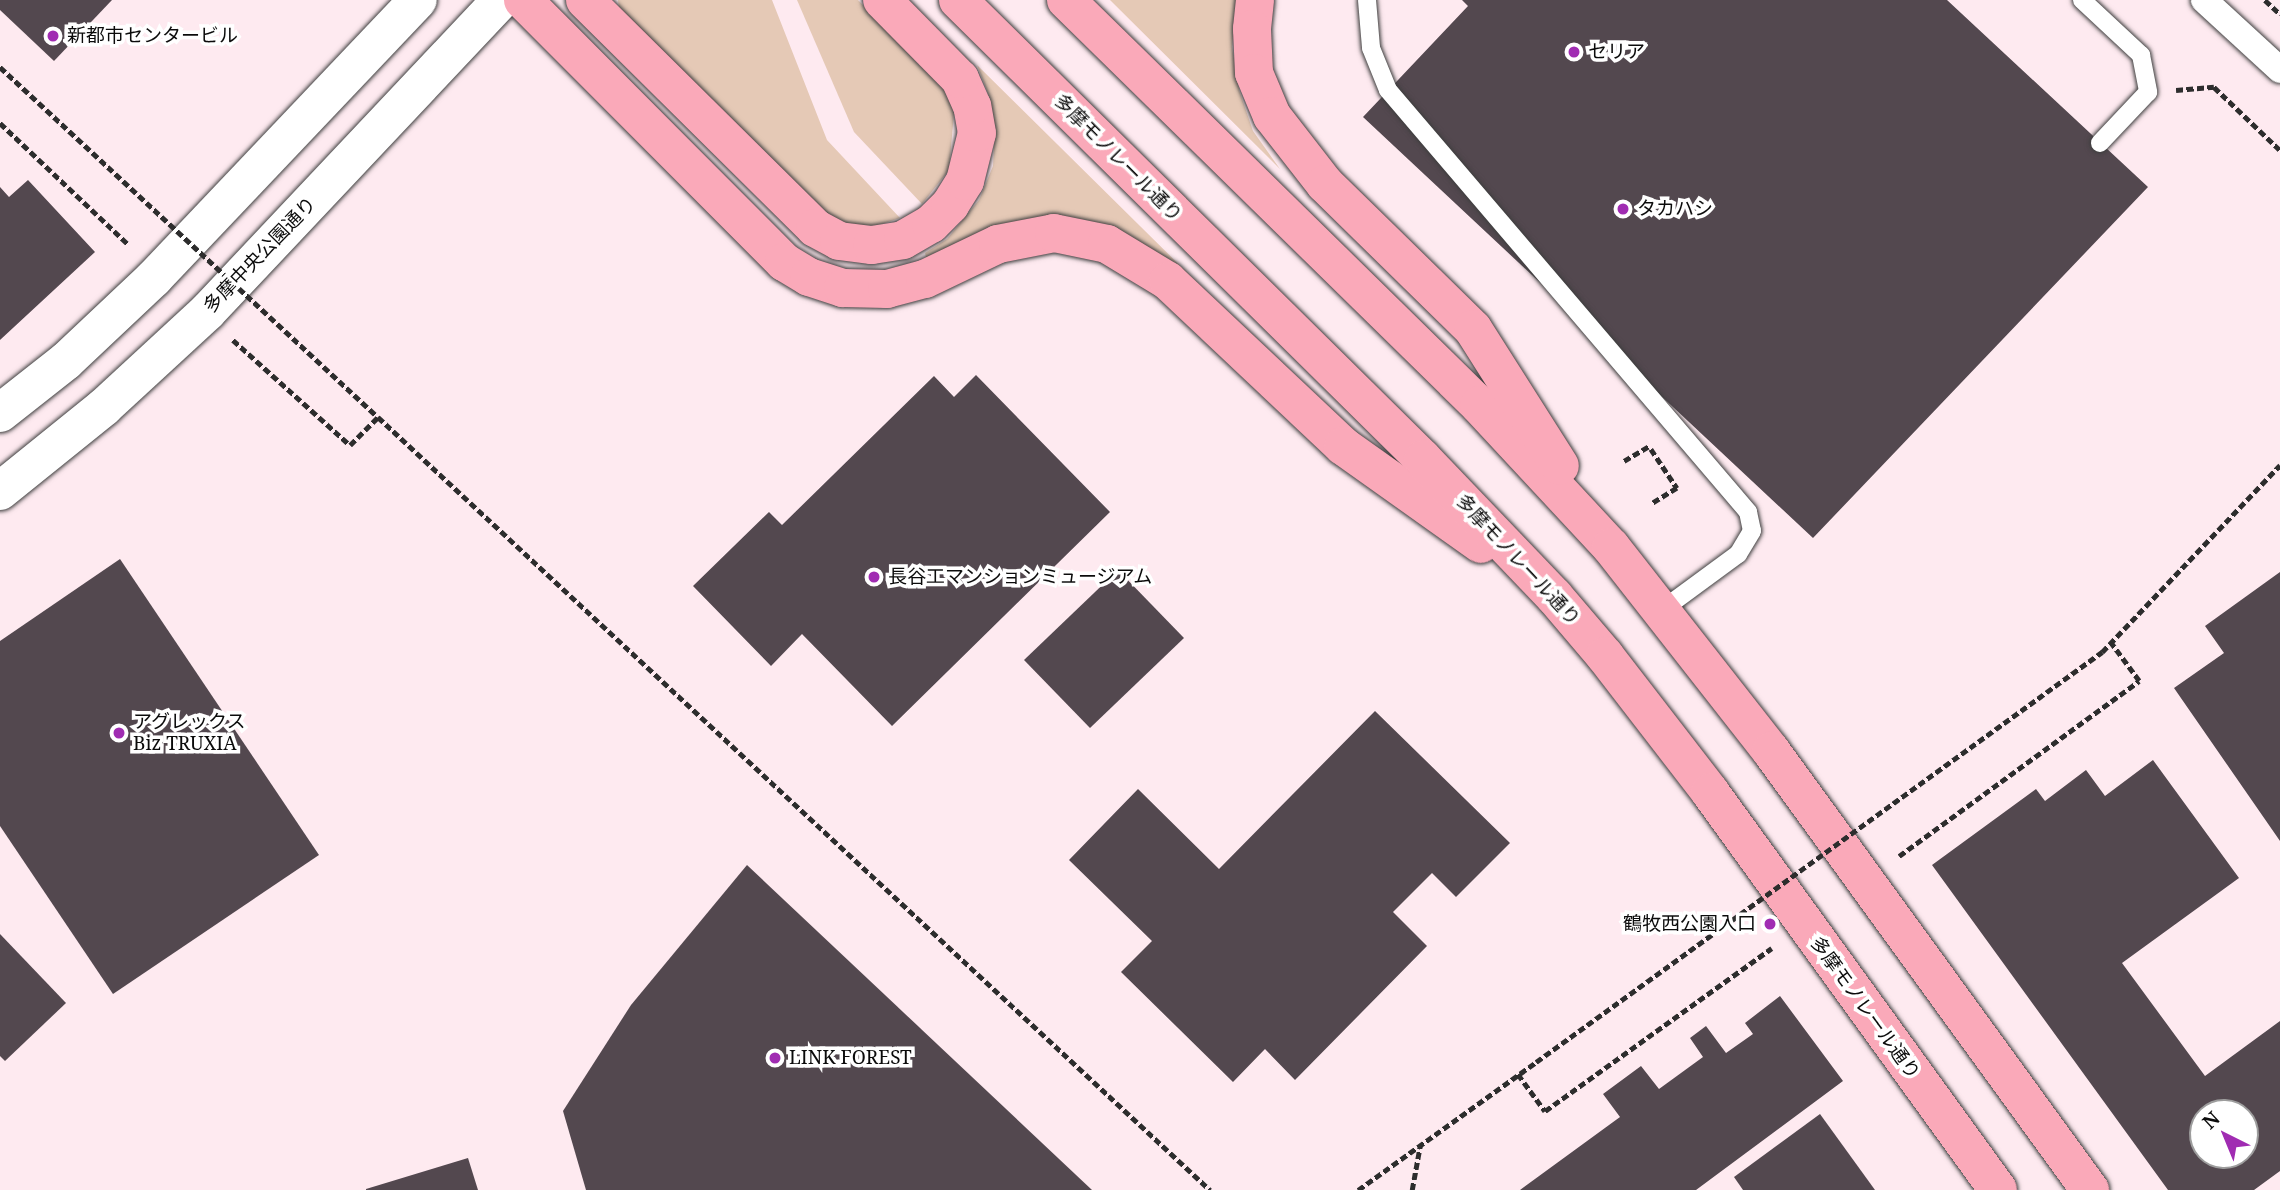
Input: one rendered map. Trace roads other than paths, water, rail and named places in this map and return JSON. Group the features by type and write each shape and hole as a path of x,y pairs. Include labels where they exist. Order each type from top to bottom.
{"main road":[{"path":"523,0 783,262 809,277 844,288 887,289 925,279 1009,241 1054,233 1107,244 1168,281 1343,446 1554,596"},
{"path":"585,0 815,228 839,241 873,246 903,240 931,224 950,205 965,181 977,133 972,106 960,79 882,0"},
{"name":"多摩モノレール通り","path":"958,0 1423,459 1554,596 1605,656 1710,792 1998,1190"},
{"path":"1066,0 1479,405 1611,547 1663,609 1771,751 2090,1190"},
{"path":"1255,0 1252,29 1254,73 1272,116 1325,184 1473,329 1611,547"}],"street":[{"path":"0,413 66,361 154,278 418,0"},
{"name":"多摩中央公園通り","path":"0,491 104,407 207,312 501,0"},
{"path":"2204,0 2280,70"}],"lane":[{"path":"1367,0 1371,48 1388,90 1748,512 1752,531 1738,554 1663,609"},
{"path":"2082,0 2141,55 2148,92 2101,144"}],"place":[{"name":"新都市センタービル","path":"53,36"},
{"name":"セリア","path":"1574,52"},
{"name":"タカハシ","path":"1623,209"},
{"name":"長谷工マンションミュージアム","path":"874,577"},
{"name":"アグレックス Biz TRUXIA","path":"119,733"},
{"name":"鶴牧西公園入口","path":"1770,924"},
{"name":"LINK FOREST","path":"775,1058"}]}
